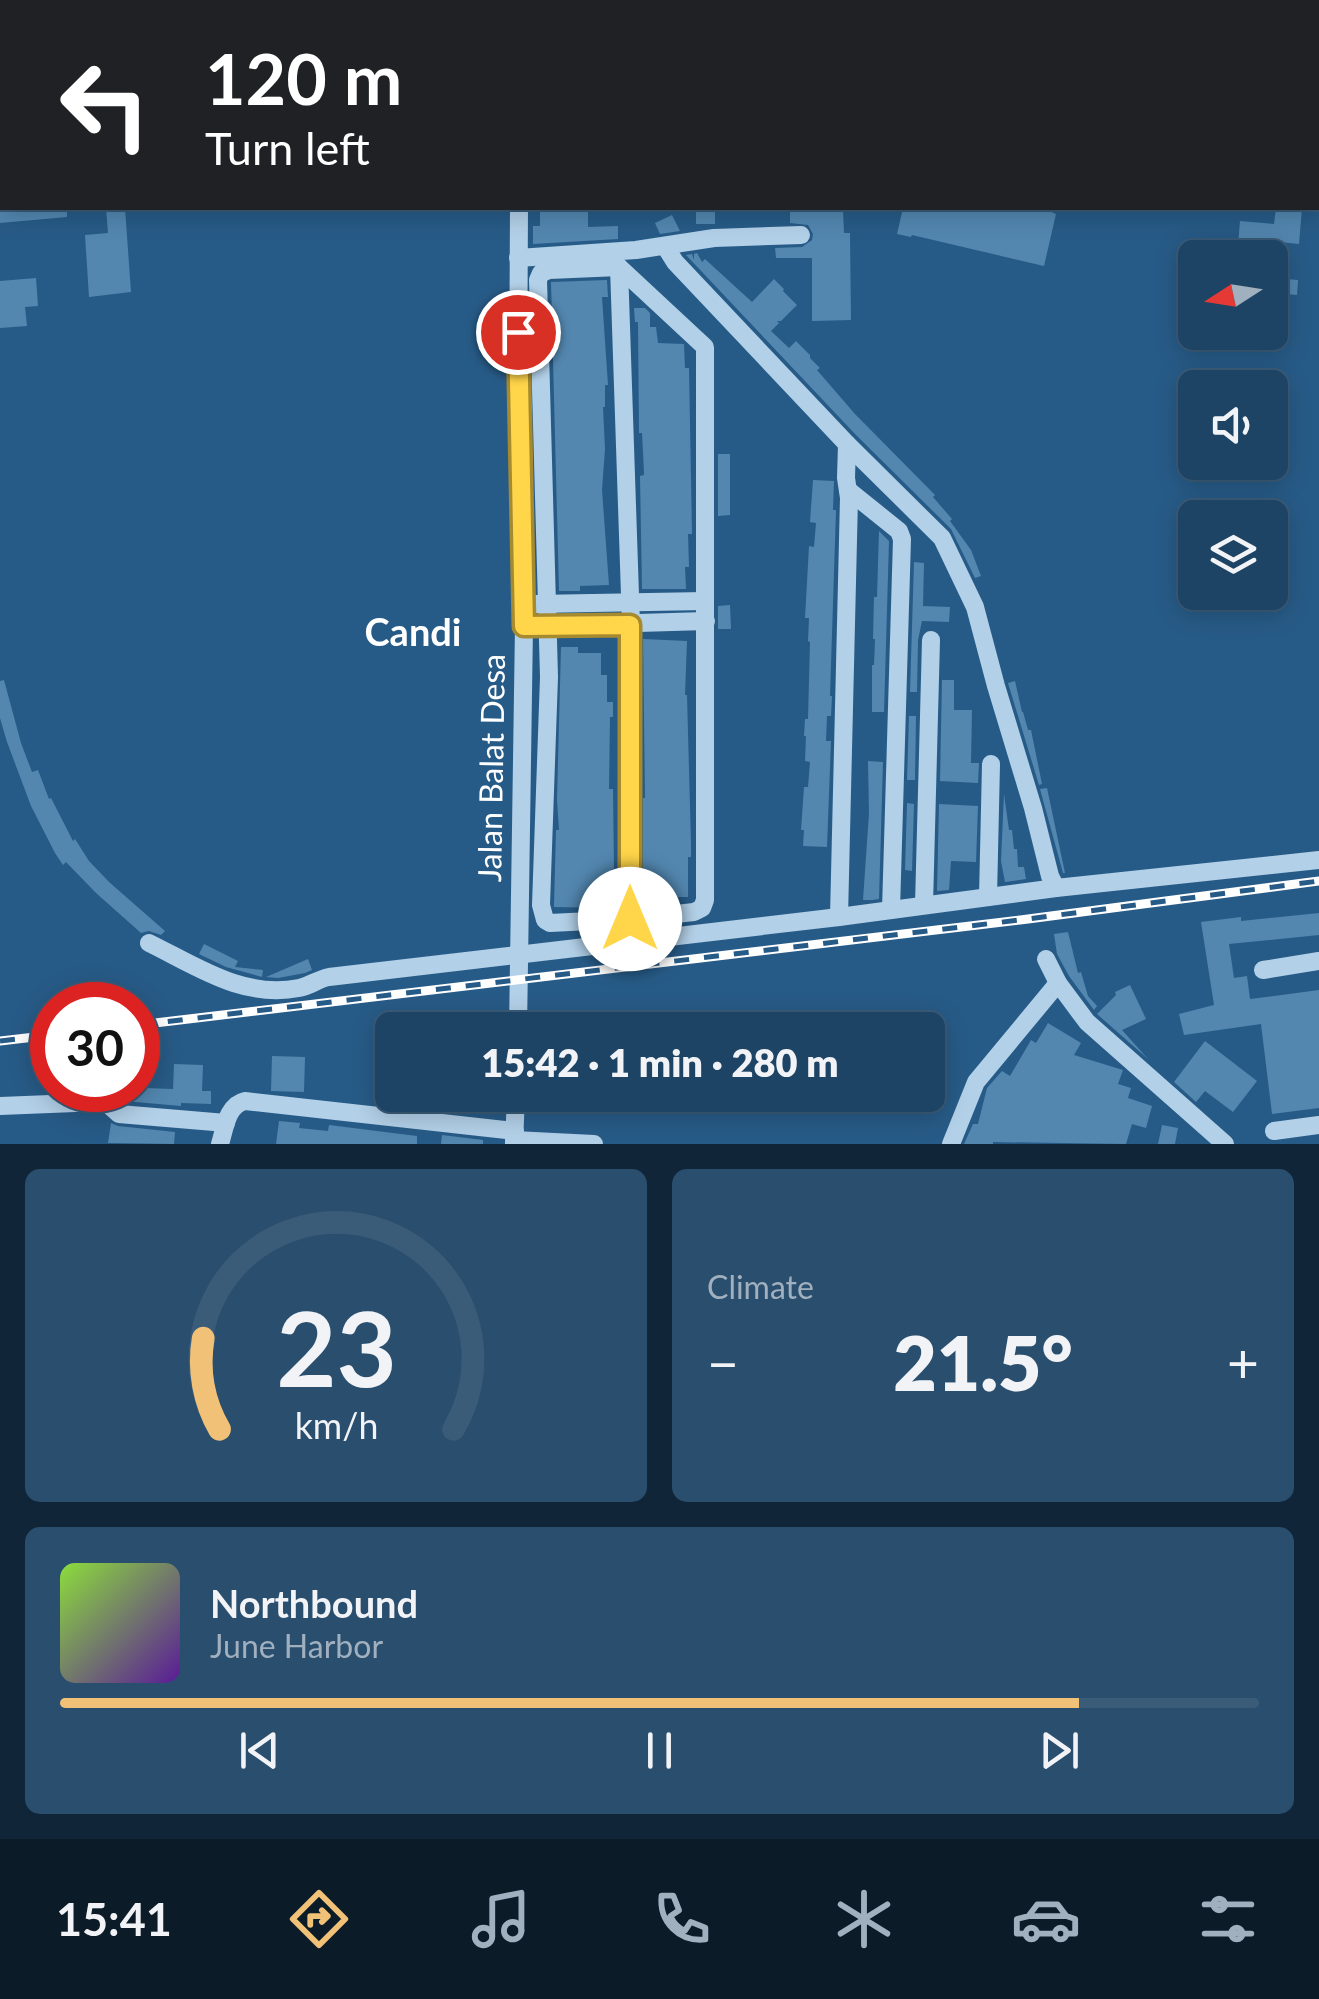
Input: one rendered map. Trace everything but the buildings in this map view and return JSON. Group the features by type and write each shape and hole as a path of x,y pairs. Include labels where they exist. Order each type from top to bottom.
{"street":[{"name":"Jalan Balat Desa","path":"518,1012 524,626 518,406 520,210"},
{"path":"518,258 636,250 689,240 801,235"},
{"path":"663,246 847,450 942,538 975,607 1054,888"},
{"path":"619,267 630,625 630,919"},
{"path":"619,267 706,347 705,600 704,904 694,912 550,923 540,905 549,677 538,280 541,272 619,267"},
{"path":"840,917 847,450"},
{"path":"847,484 899,531 902,539 891,910"},
{"path":"524,604 705,600"},
{"path":"524,626 706,621"},
{"path":"924,905 931,640"},
{"path":"988,897 991,764"},
{"path":"149,944 227,983 273,991 305,987 329,977 1054,888 1319,860"},
{"path":"1046,958 1054,988 1086,1022 1225,1144"},
{"path":"1263,970 1319,961"},
{"path":"951,1144 976,1082 1054,988"},
{"path":"220,1144 234,1106 245,1101 515,1138 594,1144"},
{"path":"0,1106 100,1102 119,1114 226,1123"},
{"path":"515,1138 516,1112"},
{"path":"1274,1131 1319,1125"}],"railway":[{"path":"160,1022 1319,881"},
{"path":"0,1041 30,1038"}],"district":[{"name":"Candi","path":"413,633"}],"route":[{"path":"518,332 524,626 630,625 630,919"}]}
